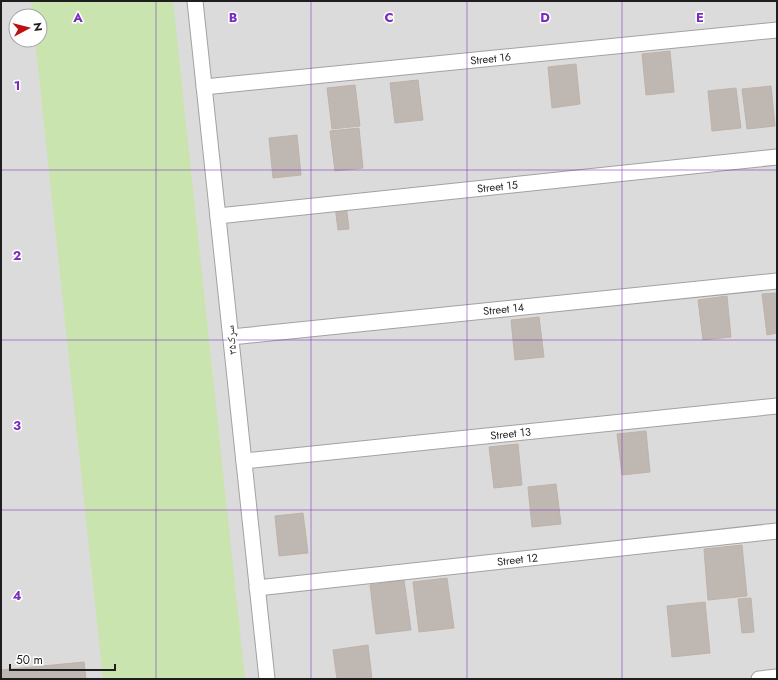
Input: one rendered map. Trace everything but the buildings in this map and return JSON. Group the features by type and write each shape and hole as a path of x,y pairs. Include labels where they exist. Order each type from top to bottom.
{"street":[{"name":"سړک۳۵","path":"195,1 267,679"},
{"name":"Street 16","path":"204,87 777,30"},
{"name":"Street 15","path":"218,216 777,157"},
{"name":"Street 14","path":"231,337 777,281"},
{"name":"Street 13","path":"244,461 777,406"},
{"name":"Street 12","path":"257,588 777,531"},
{"path":"760,679 777,677"}],"shaded area":[{"path":"1,1 777,1 777,679 1,679"}],"green space":[{"path":"31,1 173,1 245,679 103,679 36,48 48,48 48,8 31,8"}]}
